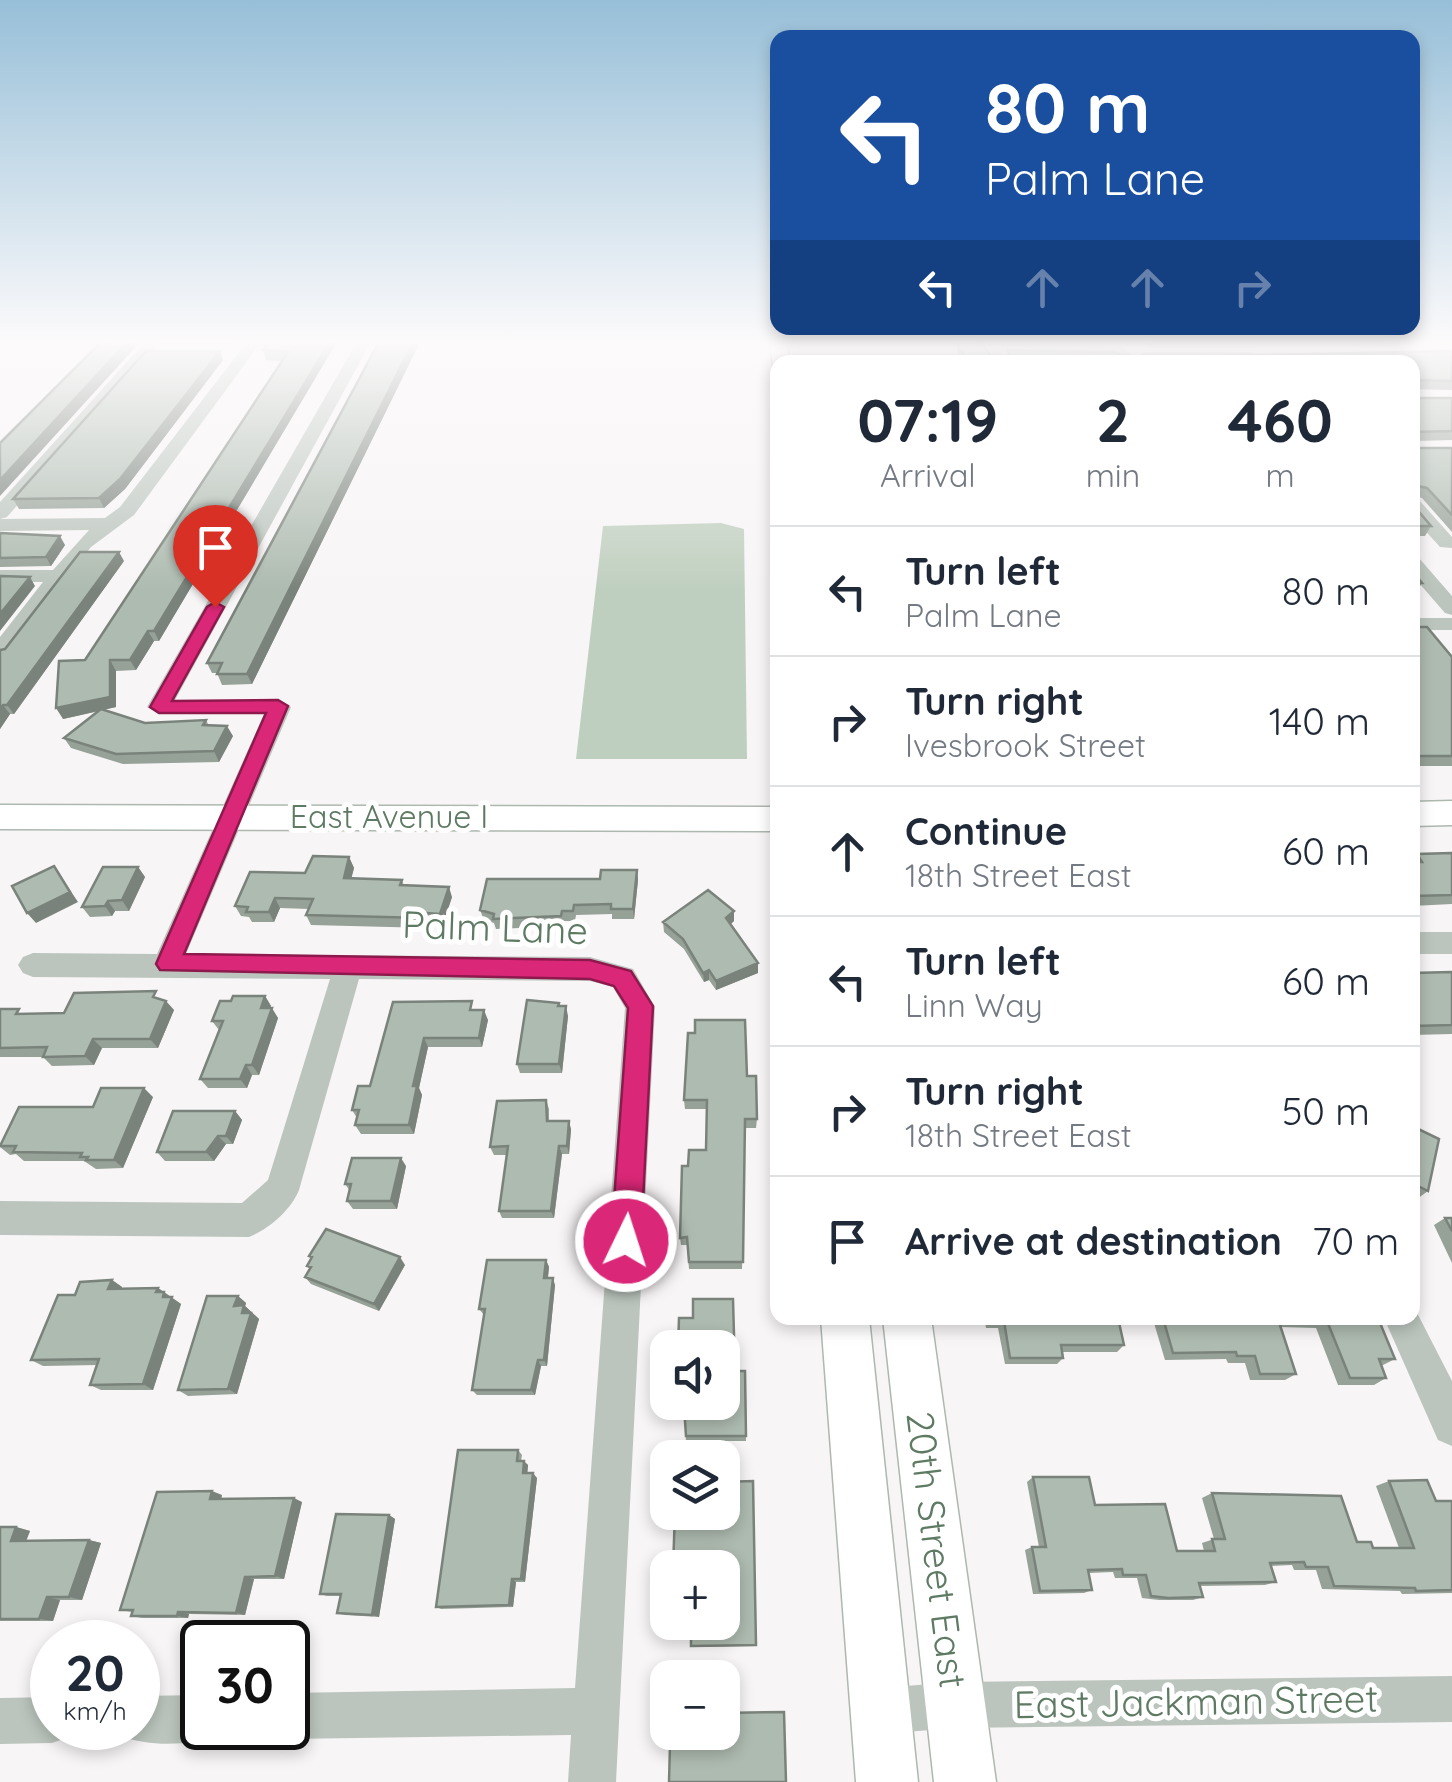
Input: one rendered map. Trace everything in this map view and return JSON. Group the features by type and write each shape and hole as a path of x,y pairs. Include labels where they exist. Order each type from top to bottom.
{"main road":[{"path":"1420,814 1452,813"},
{"name":"East Avenue I","path":"0,817 770,819"},
{"name":"20th Street East","path":"846,1325 887,1782"},
{"name":"20th Street East","path":"907,1325 965,1782"}],"street":[{"path":"0,512 83,423"},
{"path":"0,651 84,543 127,512 191,423"},
{"path":"168,964 278,706 159,707 318,423"},
{"path":"1420,512 1449,543"},
{"path":"0,525 109,524"},
{"path":"1420,544 1449,543"},
{"path":"1420,571 1452,609"},
{"path":"0,576 56,576"},
{"path":"1420,624 1452,624"},
{"path":"1420,944 1452,943"},
{"name":"Palm Lane","path":"33,965 590,970 622,978 640,1006 592,1782"},
{"path":"0,1218 250,1220 282,1190 348,967"},
{"path":"1406,1325 1452,1426"},
{"name":"East Jackman Street","path":"881,1711 955,1704 1452,1699"},
{"path":"310,1716 597,1711"},
{"path":"0,1722 30,1721"}],"shaded area":[{"path":"721,523 744,529 747,759 576,759 603,526"}],"building":[{"path":"20,423 52,423 0,480 0,443"},
{"path":"81,423 164,423 120,479 99,498 13,499"},
{"path":"241,423 280,423 154,631 148,631 130,660 110,660 110,697 56,708 59,661 85,660"},
{"path":"335,423 372,423 247,674 217,674 222,663 207,663"},
{"path":"1420,423 1452,423 1452,431 1420,432"},
{"path":"1420,448 1452,448 1452,515 1427,488 1420,486"},
{"path":"1420,513 1431,526 1420,526"},
{"path":"0,533 60,536 46,557 0,558"},
{"path":"80,552 119,552 7,705 0,709 0,650 5,649"},
{"path":"0,576 30,577 0,614"},
{"path":"1420,627 1427,627 1452,657 1452,756 1420,756"},
{"path":"101,709 145,723 206,720 203,725 227,726 214,751 116,754 64,738"},
{"path":"1452,853 1452,895 1420,896 1420,854"},
{"path":"313,856 349,857 344,878 449,887 440,914 427,913 425,918 306,915 313,899 275,898 269,912 246,912 248,907 235,906 250,872 305,873"},
{"path":"54,866 70,892 27,913 12,886"},
{"path":"103,867 138,867 122,900 82,907"},
{"path":"601,870 637,870 633,909 611,909 611,904 574,905 573,911 562,911 561,916 493,919 494,914 480,910 487,879 600,879"},
{"path":"708,890 734,911 726,918 758,963 716,981 709,970 703,973 683,939 663,922"},
{"path":"1452,972 1452,1025 1420,1026 1420,973"},
{"path":"156,991 153,997 166,1001 150,1039 93,1039 85,1056 43,1057 47,1047 0,1048 0,1009 19,1009 16,1014 64,1013 74,993"},
{"path":"233,996 265,996 261,1008 272,1008 252,1065 246,1065 240,1079 200,1079 223,1021 212,1021 220,1001 231,1001"},
{"path":"527,1000 566,1006 559,1064 517,1064"},
{"path":"472,1001 470,1010 484,1010 479,1038 424,1038 409,1125 355,1125 359,1110 352,1110 358,1086 370,1086 393,1002"},
{"path":"695,1020 745,1020 747,1076 756,1076 757,1119 745,1119 743,1262 689,1262 687,1237 680,1238 682,1166 688,1166 689,1150 706,1150 707,1100 684,1100 688,1033 695,1033"},
{"path":"101,1088 144,1088 114,1160 86,1160 88,1157 80,1157 82,1153 13,1152 16,1146 0,1146 19,1107 93,1107"},
{"path":"546,1100 547,1121 569,1121 567,1146 559,1146 551,1211 499,1211 508,1146 490,1147 497,1101"},
{"path":"173,1111 235,1111 226,1136 218,1136 206,1152 157,1152"},
{"path":"1420,1130 1439,1139 1428,1191 1420,1187"},
{"path":"352,1158 401,1158 391,1201 347,1201 351,1184 345,1184"},
{"path":"326,1229 400,1257 374,1304 305,1277 311,1267 307,1266 312,1257 309,1256"},
{"path":"487,1260 546,1260 544,1278 553,1278 544,1360 538,1360 531,1390 472,1390 485,1309 479,1309"},
{"path":"112,1280 108,1289 158,1288 156,1292 164,1292 163,1297 172,1297 143,1384 90,1385 99,1359 31,1360 58,1295 75,1295 80,1282"},
{"path":"207,1296 238,1296 234,1306 244,1305 242,1313 251,1313 228,1389 178,1390"},
{"path":"693,1299 733,1299 734,1330 679,1330 679,1318 693,1318"},
{"path":"1005,1325 1120,1325 1124,1345 1061,1345 1063,1358 1010,1358"},
{"path":"1165,1325 1280,1325 1296,1374 1260,1374 1255,1356 1237,1356 1236,1352 1173,1353"},
{"path":"1329,1325 1381,1325 1395,1359 1379,1359 1386,1378 1350,1378"},
{"path":"740,1371 745,1371 746,1436 686,1436 685,1420 740,1420"},
{"path":"458,1450 518,1450 517,1461 524,1461 523,1473 533,1473 521,1579 512,1579 509,1605 436,1607"},
{"path":"1033,1477 1089,1477 1095,1505 1165,1504 1177,1551 1215,1551 1212,1539 1225,1539 1212,1493 1341,1496 1357,1542 1371,1542 1373,1548 1414,1548 1389,1481 1427,1480 1436,1501 1452,1501 1452,1590 1334,1586 1328,1567 1306,1567 1304,1562 1270,1563 1276,1582 1199,1583 1203,1597 1151,1596 1146,1575 1123,1575 1122,1569 1088,1570 1092,1590 1040,1591 1032,1547 1046,1547"},
{"path":"740,1481 753,1481 756,1645 691,1646 691,1640 740,1640 740,1550 674,1550 674,1530 740,1530"},
{"path":"212,1491 210,1499 294,1498 275,1576 245,1577 236,1613 131,1616 133,1610 120,1610 157,1492"},
{"path":"336,1514 389,1515 372,1615 337,1613 341,1594 320,1594"},
{"path":"0,1527 16,1527 11,1541 89,1540 69,1597 47,1597 39,1619 0,1619"},
{"path":"784,1712 786,1782 669,1782 670,1750 740,1750 740,1713"}],"route":[{"path":"215,607 159,707 278,706 168,964 590,970 622,978 640,1006 626,1241"}]}
